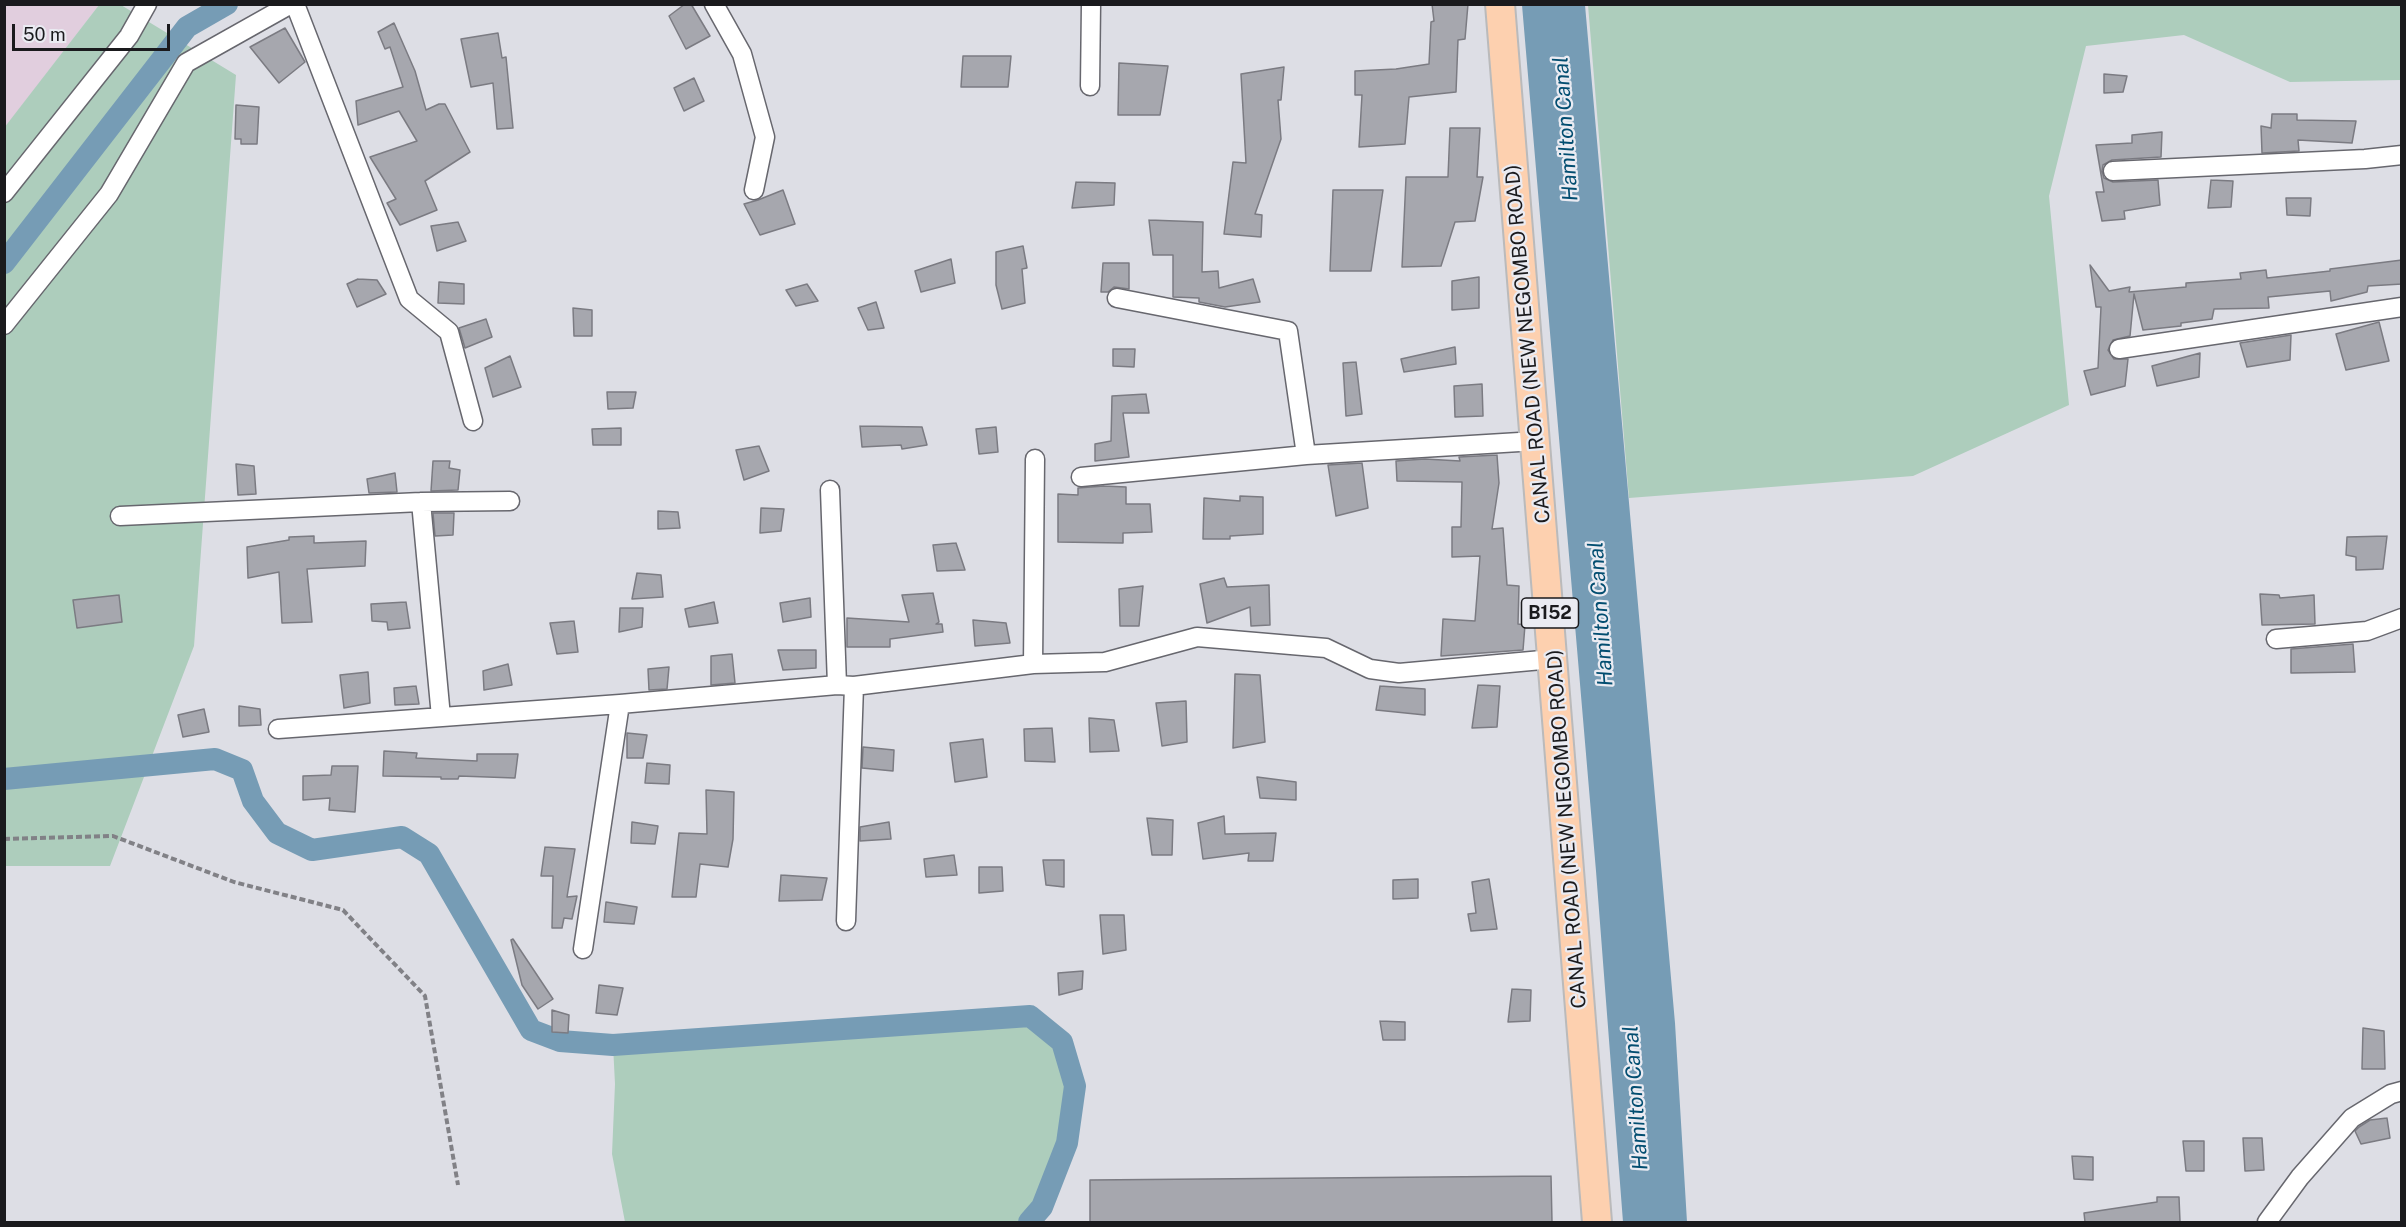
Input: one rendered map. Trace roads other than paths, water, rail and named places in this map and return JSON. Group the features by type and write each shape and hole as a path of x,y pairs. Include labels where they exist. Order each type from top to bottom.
{"main road":[{"name":"CANAL ROAD (NEW NEGOMBO ROAD)","path":"1500,4 1598,1222"}],"street":[{"path":"4,193 129,36 147,4"},
{"path":"4,326 109,194 186,63 293,4 409,299 449,332 473,422"},
{"path":"714,4 742,54 765,137 754,190"},
{"path":"1090,86 1091,4"},
{"path":"2113,171 2365,159 2402,155"},
{"path":"1117,298 1288,331 1305,455"},
{"path":"2119,349 2402,307"},
{"path":"1081,477 1305,455 1536,441"},
{"path":"1033,664 1035,459"},
{"path":"830,490 846,686 846,921"},
{"path":"120,516 421,502 510,501"},
{"path":"421,502 441,717"},
{"path":"2277,639 2367,631 2402,618"},
{"path":"278,729 846,686 1033,664 1105,662 1197,637 1326,648 1370,669 1400,673 1553,659"},
{"path":"584,948 620,704"},
{"path":"2266,1222 2300,1178 2352,1118 2391,1094 2402,1091"}],"water":[{"name":"Hamilton Canal","path":"1522,5 1585,5 1675,1023 1687,1222 1623,1222 1596,871"}],"waterway":[{"path":"4,263 187,27 227,4"},
{"path":"4,779 215,759 242,770 253,801 277,833 312,850 402,837 429,854 531,1030 560,1041 613,1045 1030,1016 1062,1042 1075,1086 1067,1143 1042,1207 1029,1222"}]}
